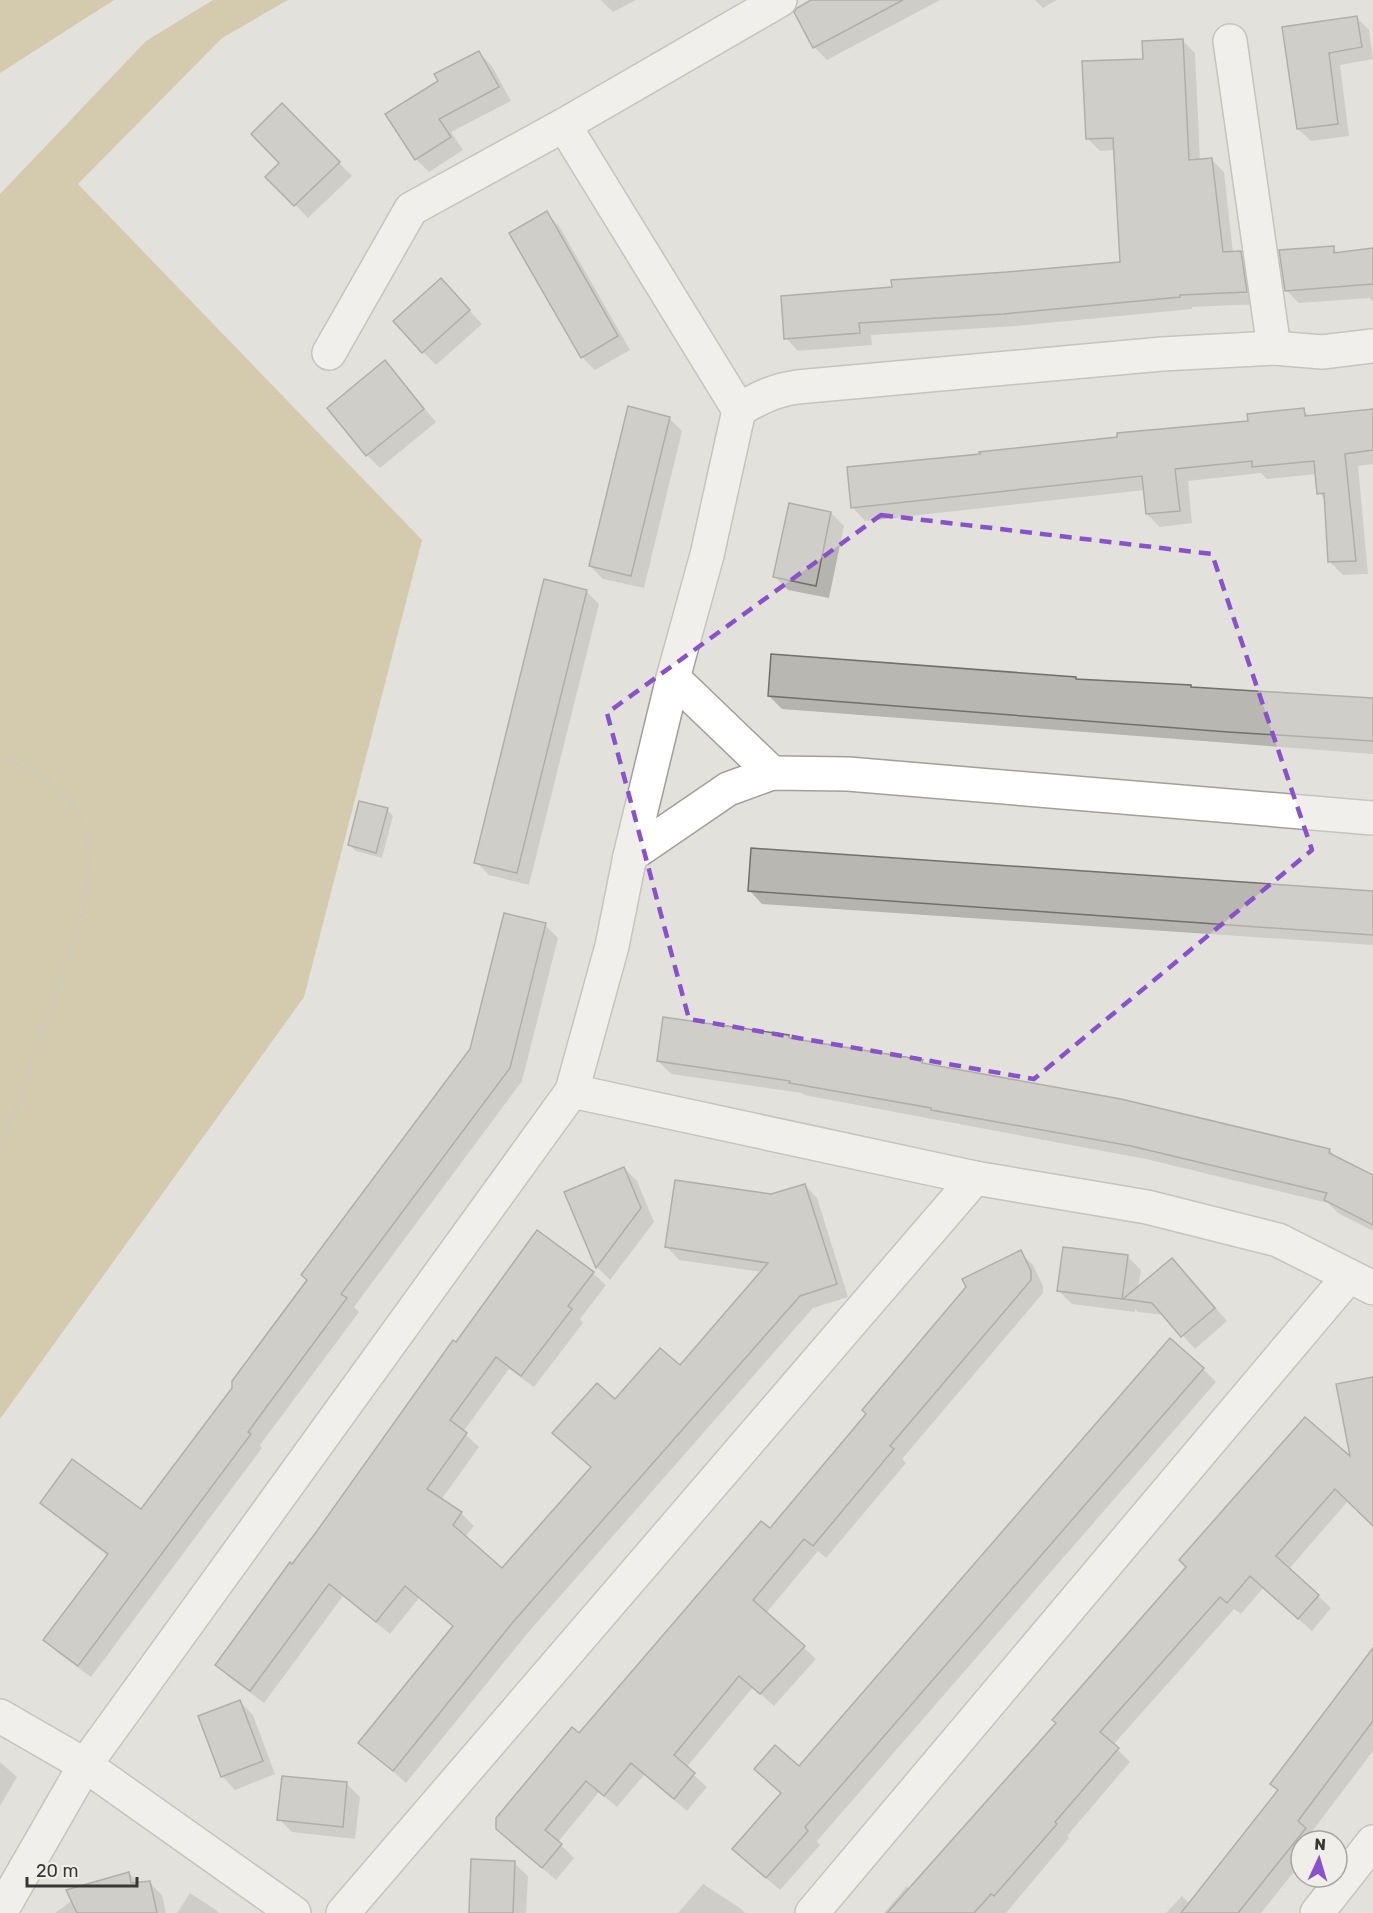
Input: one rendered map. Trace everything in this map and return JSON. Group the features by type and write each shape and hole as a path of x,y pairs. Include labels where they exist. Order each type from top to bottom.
{"street":[{"path":"329,353 411,209 564,125 780,0"},
{"path":"1230,41 1274,348"},
{"path":"0,1913 85,1765 572,1091 612,946 630,856 673,678 707,555 739,410 564,125"},
{"path":"739,410 763,395 780,389 798,387 1150,355 1274,348 1322,352 1373,346"},
{"path":"673,678 772,773"},
{"path":"630,856 728,789 772,773 848,774 1373,818"},
{"path":"572,1091 975,1178 1147,1207 1278,1240 1361,1282 812,1913"},
{"path":"344,1913 975,1178"},
{"path":"0,1716 85,1765 294,1913"},
{"path":"1317,1913 1373,1842"}],"path":[{"path":"0,759 31,768 68,795 82,818 88,840 89,881 83,913 20,1100 0,1149"}],"highlighted area":[{"path":"881,515 1212,554 1312,850 1034,1079 689,1019 607,713"}],"shaded area":[{"path":"0,0 114,0 0,73"},
{"path":"213,0 288,0 222,38 78,184 422,540 304,997 0,1419 0,194 146,41"}],"building":[{"path":"811,0 903,0 813,48 794,12"},
{"path":"1357,16 1362,47 1329,53 1338,124 1297,129 1282,27"},
{"path":"1183,39 1189,160 1212,158 1223,252 1241,251 1247,292 1180,295 1180,297 1003,314 859,323 860,333 784,339 781,296 892,287 891,280 1120,262 1113,138 1086,139 1082,61 1143,59 1142,41"},
{"path":"479,51 499,87 439,119 451,137 415,160 385,114 438,81 434,74"},
{"path":"282,103 340,162 294,206 265,177 279,163 251,134"},
{"path":"547,211 618,336 581,358 509,233"},
{"path":"1334,246 1334,253 1373,248 1373,284 1285,291 1279,250"},
{"path":"441,278 470,310 422,353 393,321"},
{"path":"385,360 424,409 366,456 327,408"},
{"path":"628,406 670,417 631,576 589,566"},
{"path":"1304,408 1305,416 1373,409 1373,450 1345,454 1356,561 1328,562 1324,493 1317,494 1314,461 1252,467 1252,461 1175,469 1180,511 1146,514 1142,476 851,508 847,467 1117,437 1117,433 1248,421 1247,414"},
{"path":"789,503 831,512 816,586 773,577"},
{"path":"544,579 587,590 517,873 474,863"},
{"path":"771,654 1076,677 1076,679 1373,698 1373,741 768,696"},
{"path":"359,801 388,808 376,853 348,845"},
{"path":"751,848 1373,891 1373,935 748,891"},
{"path":"504,913 546,923 510,1068 341,1294 347,1298 248,1432 251,1434 78,1666 43,1640 108,1554 40,1503 72,1459 141,1509 232,1388 232,1381 307,1280 301,1275 470,1049"},
{"path":"663,1017 789,1035 789,1038 923,1060 922,1063 1121,1099 1330,1149 1329,1153 1373,1175 1373,1225 1324,1200 1327,1193 1131,1146 789,1083 790,1081 657,1061"},
{"path":"624,1167 641,1208 596,1268 564,1192"},
{"path":"675,1180 771,1194 805,1184 837,1284 800,1296 513,1622 393,1771 358,1743 453,1626 405,1586 376,1622 329,1584 250,1691 215,1665 290,1562 292,1564 317,1531 453,1340 456,1342 537,1230 594,1272 568,1306 572,1309 521,1376 496,1357 450,1420 467,1433 427,1489 462,1512 453,1525 502,1568 591,1467 552,1433 597,1383 615,1399 660,1348 680,1365 768,1263 665,1247"},
{"path":"1063,1247 1128,1255 1122,1299 1057,1291"},
{"path":"1021,1250 1031,1271 1031,1280 890,1446 894,1449 813,1546 804,1539 753,1600 805,1646 760,1694 739,1676 674,1755 695,1773 674,1799 631,1763 604,1796 586,1781 545,1830 562,1844 542,1868 496,1829 496,1818 572,1727 579,1733 761,1521 770,1528 866,1414 862,1410 966,1287 962,1279"},
{"path":"1172,1258 1215,1308 1181,1337 1152,1303 1123,1299"},
{"path":"1170,1338 1204,1368 805,1827 808,1831 766,1878 732,1849 781,1793 754,1769 775,1745 799,1766"},
{"path":"1373,1377 1373,1526 1335,1489 1276,1556 1319,1595 1298,1619 1250,1576 1227,1603 1220,1597 1100,1732 1119,1748 994,1896 991,1894 974,1913 887,1913 1056,1723 1052,1720 1186,1567 1179,1560 1305,1417 1350,1456 1336,1384"},
{"path":"1373,1648 1373,1721 1298,1821 1306,1828 1289,1829 1289,1849 1238,1913 1181,1913 1278,1790 1270,1784"},
{"path":"240,1700 263,1761 221,1777 198,1716"},
{"path":"282,1776 347,1782 343,1827 277,1820"},
{"path":"471,1859 515,1861 513,1913 469,1913"},
{"path":"129,1872 131,1883 150,1881 157,1913 77,1913 66,1890"}]}
